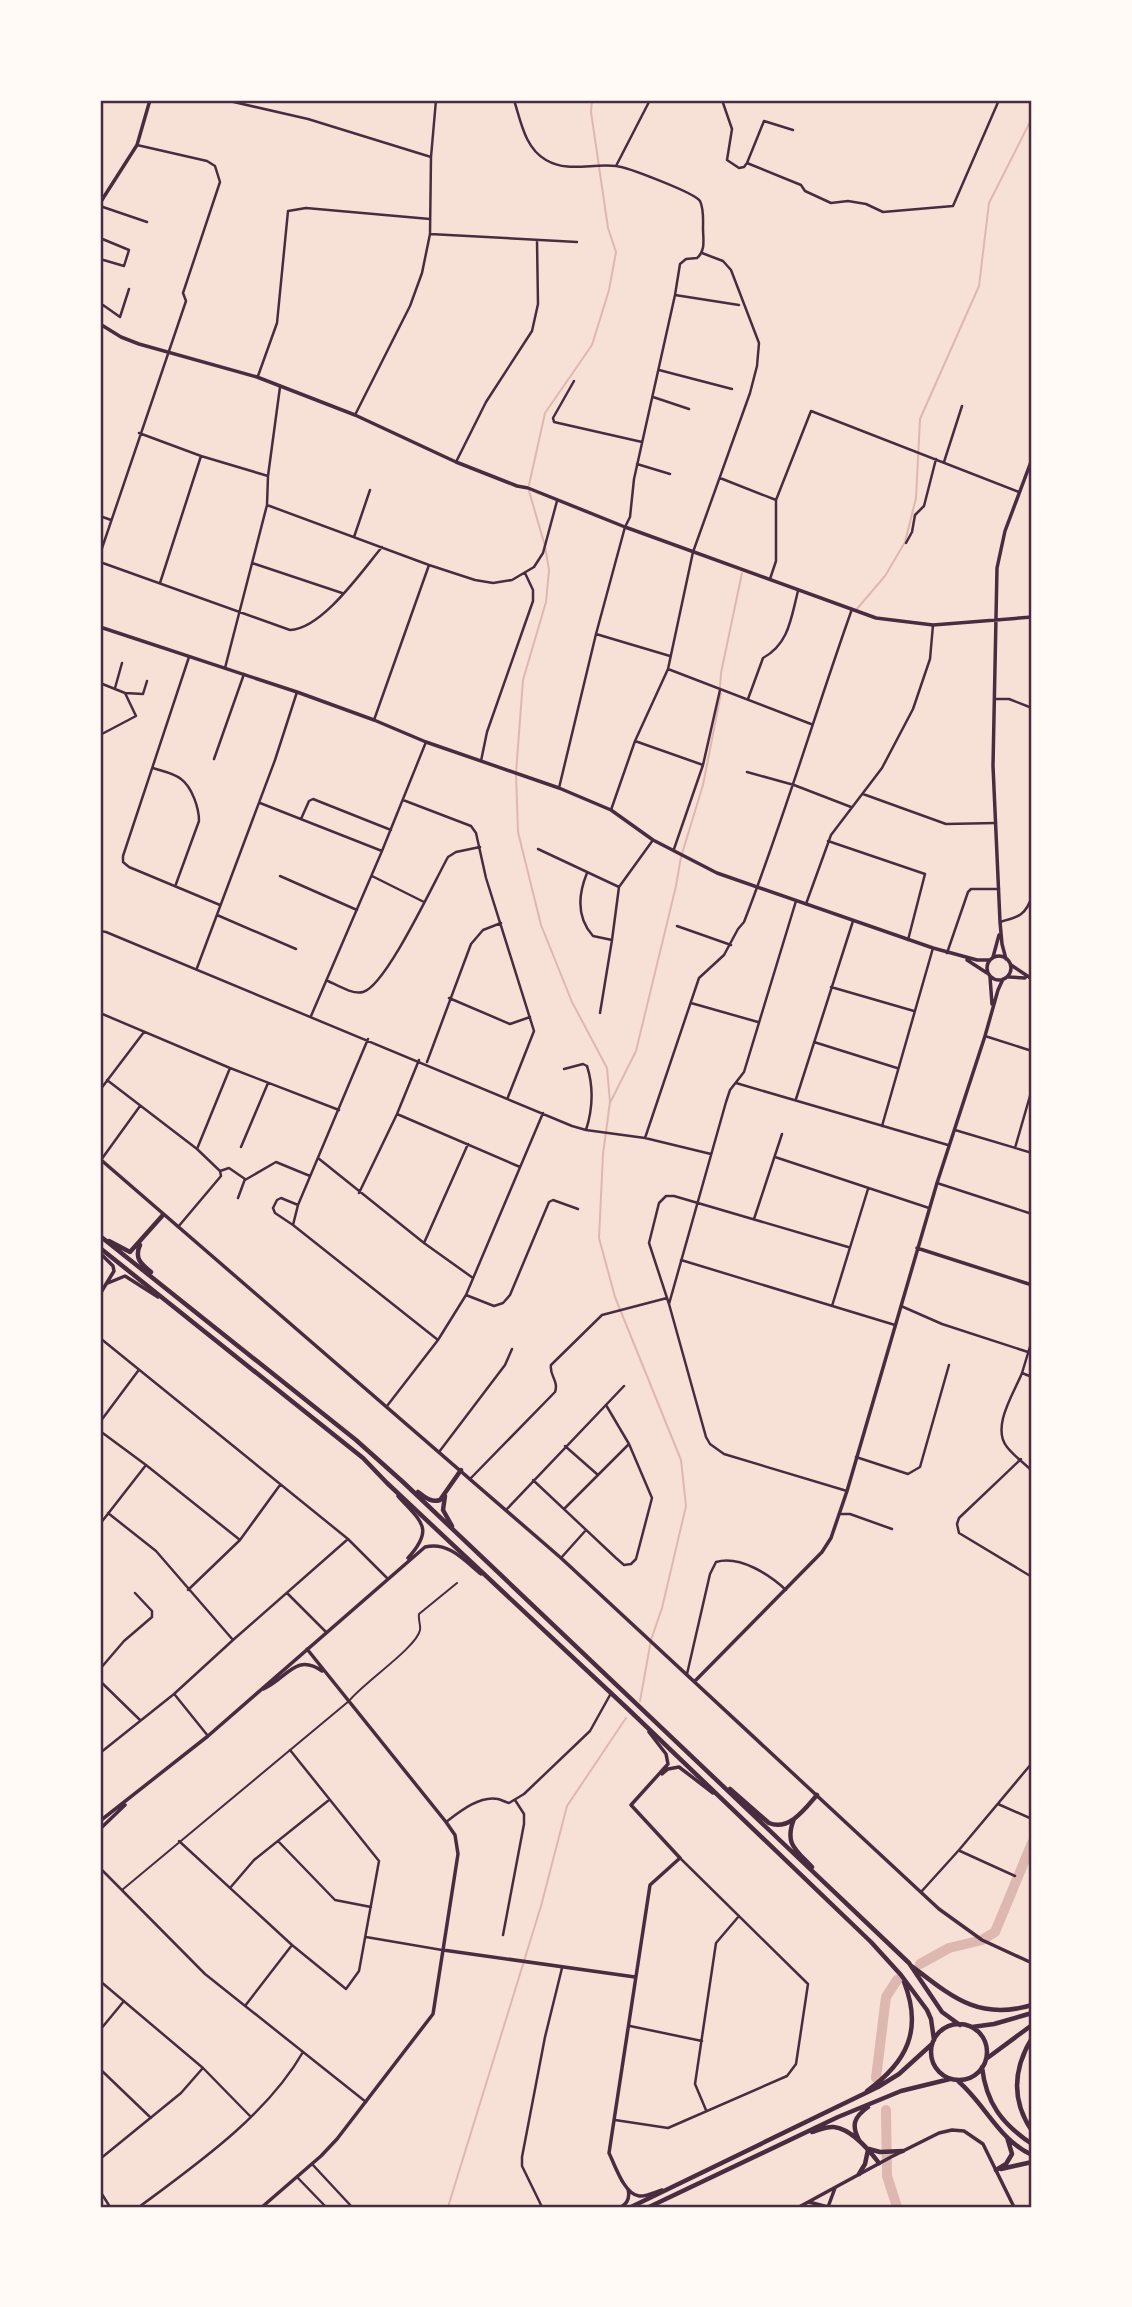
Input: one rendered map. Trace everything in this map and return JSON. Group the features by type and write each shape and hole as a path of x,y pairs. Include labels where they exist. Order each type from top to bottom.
{"main road":[{"path":"100,1235 130,1252 163,1215"},
{"path":"100,1235 356,1440 403,1482 909,1964 949,1996 973,2006 1007,2010 1032,2005"},
{"path":"143,1238 137,1251 138,1259 172,1292"},
{"path":"100,1251 363,1458 871,1942 901,1975 927,2010 931,2019 931,2053 936,2069 950,2079"},
{"path":"403,1482 435,1502 440,1500 461,1471"},
{"path":"447,1490 443,1510 462,1538"},
{"path":"674,1740 769,1823 783,1826 794,1819 817,1795"},
{"path":"794,1819 789,1831 789,1840 794,1848 862,1918"},
{"path":"909,1964 942,2012 960,2025"},
{"path":"852,2101 891,2071 907,2048 913,2014 911,2000 901,1975"},
{"path":"631,2207 852,2101 899,2074 948,2027 994,2024 1032,2013"},
{"path":"649,2207 901,2091 950,2079 972,2077 986,2060 1032,2025"},
{"path":"970,2027 981,2035 985,2043 986,2060"},
{"path":"1032,2038 1020,2062 1016,2088 1019,2106 1032,2131"},
{"path":"982,2067 984,2088 992,2106 1007,2125 1032,2144"},
{"path":"957,2080 975,2097 1006,2136 1032,2155"},
{"path":"859,2141 853,2129 860,2113 901,2091"},
{"path":"794,2138 832,2127 838,2128 869,2149 879,2163"},
{"path":"996,2170 1006,2164 1012,2154 1006,2136"},
{"path":"869,2149 880,2152 903,2151"},
{"path":"859,2174 869,2149"},
{"path":"996,2170 1032,2162"}],"street":[{"path":"147,222 100,204 105,192 137,145 150,100"},
{"path":"225,100 308,119 431,156"},
{"path":"355,415 414,298 422,273 430,234 431,156 436,100"},
{"path":"514,100 527,139 540,156 550,162 571,167 616,166 687,192 700,201 702,210 702,253 697,258 686,259 680,264 637,464 630,517 596,635 559,788"},
{"path":"616,166 650,100"},
{"path":"722,100 732,129 727,160 739,168 742,169 747,163 764,121 793,130"},
{"path":"747,163 801,185 806,191 831,203 848,201 866,204 883,212 953,206 999,100"},
{"path":"100,554 186,301 183,293 220,182 215,166 207,161 137,145"},
{"path":"100,189 105,192"},
{"path":"257,377 277,323 288,211 306,208 430,219"},
{"path":"430,234 537,242 577,242"},
{"path":"100,238 129,250 124,267 100,259"},
{"path":"456,461 486,402 532,331 538,304 537,242"},
{"path":"611,810 635,741 668,669 692,552 750,393 757,366 759,343 731,270 723,261 702,253"},
{"path":"100,311 103,305 120,317 129,289"},
{"path":"675,295 739,305"},
{"path":"100,324 121,337 168,353 257,377 355,415 456,461 557,501 852,609 898,622 933,625 1032,617"},
{"path":"659,370 732,389"},
{"path":"574,381 553,418 554,422 642,442"},
{"path":"225,668 267,505 268,476 280,386"},
{"path":"653,397 688,409"},
{"path":"944,462 962,406"},
{"path":"770,579 776,561 776,500 811,411 1019,492"},
{"path":"139,433 201,456 268,476"},
{"path":"160,583 201,456"},
{"path":"906,543 912,532 915,515 923,506 936,459"},
{"path":"1032,459 1000,548 997,568 993,766 1002,944 1010,964 1032,979"},
{"path":"637,464 670,474"},
{"path":"719,478 776,500"},
{"path":"354,537 370,490"},
{"path":"267,505 429,565 493,583 512,580 534,566 543,552 557,501"},
{"path":"100,516 111,520"},
{"path":"100,562 290,631 317,618 343,593 382,547"},
{"path":"252,563 343,593"},
{"path":"374,720 429,565"},
{"path":"481,761 487,732 533,601 533,590 525,573"},
{"path":"748,699 763,658 775,652 785,639 799,589"},
{"path":"645,1138 699,978 724,955 744,922 794,785 811,724 852,609"},
{"path":"806,904 828,841 895,746 913,709 930,660 933,625"},
{"path":"100,629 297,692 426,742 559,788 611,810 673,852 757,888 947,953 977,960 999,956 1006,959"},
{"path":"596,635 671,656"},
{"path":"190,656 123,862 129,867 220,905"},
{"path":"115,688 122,663"},
{"path":"668,669 811,724"},
{"path":"214,759 244,674"},
{"path":"100,683 143,695 147,681"},
{"path":"673,852 703,765 720,688"},
{"path":"100,735 136,716 125,692"},
{"path":"196,970 260,803 297,692"},
{"path":"995,699 1009,699 1032,708"},
{"path":"635,741 703,765"},
{"path":"311,1016 383,851 426,742"},
{"path":"153,768 181,778 199,813 199,821 176,886"},
{"path":"747,772 794,785 851,807"},
{"path":"863,794 946,824 996,823"},
{"path":"301,819 309,801 313,799 391,830"},
{"path":"403,800 471,826 476,833 486,878 534,1031 508,1097"},
{"path":"260,803 383,851"},
{"path":"600,1013 619,887 653,840"},
{"path":"828,841 925,874 908,940"},
{"path":"328,981 358,993 370,989 382,978 447,857 456,852 480,847"},
{"path":"538,849 619,887"},
{"path":"587,873 580,894 583,921 593,936 612,940"},
{"path":"280,876 357,910"},
{"path":"372,876 424,902"},
{"path":"947,953 968,892 971,889 999,889"},
{"path":"1000,922 1020,917 1027,911 1032,896"},
{"path":"669,1304 730,1090 744,1072 796,901"},
{"path":"217,915 296,948"},
{"path":"796,1099 853,920"},
{"path":"991,1013 992,991 986,966 998,944 1000,922"},
{"path":"426,1063 471,944 483,930 501,923"},
{"path":"677,926 731,945"},
{"path":"100,931 586,1130 645,1138 711,1154"},
{"path":"882,1126 933,948"},
{"path":"959,956 979,966 996,980 1018,976 1032,979"},
{"path":"695,1681 786,1590 822,1552 831,1538 929,1208 991,1013 1010,971 1010,964"},
{"path":"831,987 914,1011"},
{"path":"449,998 510,1024 530,1017"},
{"path":"691,1003 759,1022"},
{"path":"100,1013 339,1110"},
{"path":"100,1090 144,1032"},
{"path":"985,1036 1032,1051"},
{"path":"293,1225 298,1205 368,1039"},
{"path":"814,1042 898,1068"},
{"path":"359,1193 397,1114 419,1060"},
{"path":"564,1069 583,1064 587,1066 592,1093 586,1130"},
{"path":"197,1149 230,1068"},
{"path":"107,1080 197,1149 220,1171"},
{"path":"241,1147 268,1083"},
{"path":"736,1083 949,1146"},
{"path":"1015,1148 1032,1089"},
{"path":"140,1106 100,1159 561,1558 939,1909 982,1940 1032,1963"},
{"path":"387,1406 438,1340 466,1295 543,1113"},
{"path":"397,1114 520,1167"},
{"path":"955,1130 1032,1153"},
{"path":"754,1219 782,1134"},
{"path":"424,1243 468,1144"},
{"path":"775,1157 929,1208"},
{"path":"318,1158 359,1193 474,1278"},
{"path":"238,1198 246,1180 276,1163 310,1176"},
{"path":"220,1171 231,1169 246,1180"},
{"path":"178,1227 220,1176 220,1171"},
{"path":"937,1183 1032,1214"},
{"path":"832,1306 848,1247 869,1189"},
{"path":"847,1490 734,1457 716,1450 710,1444 649,1243 649,1234 659,1203 666,1196 674,1196 848,1247"},
{"path":"298,1205 281,1198 276,1200 273,1208 275,1213 438,1340"},
{"path":"466,1295 494,1306 503,1303 510,1295 549,1202 553,1200 578,1209"},
{"path":"917,1248 1032,1285"},
{"path":"100,1251 114,1271 100,1294"},
{"path":"681,1260 895,1325"},
{"path":"108,1283 125,1276 174,1308"},
{"path":"470,1479 555,1392 557,1382 551,1365 596,1318 667,1298"},
{"path":"901,1306 942,1324 1028,1353"},
{"path":"100,1338 348,1539 387,1578"},
{"path":"1032,1340 1023,1373 1001,1424 1001,1435 1006,1446 1032,1471"},
{"path":"439,1452 505,1364 512,1349"},
{"path":"856,1457 908,1474 914,1473 920,1467 948,1365"},
{"path":"100,1422 138,1371"},
{"path":"1023,1373 1032,1377"},
{"path":"506,1510 624,1386"},
{"path":"533,1480 624,1565 631,1564 636,1559 652,1498 629,1444 606,1405"},
{"path":"100,1431 240,1540"},
{"path":"564,1509 629,1444"},
{"path":"565,1446 598,1475"},
{"path":"1021,1459 959,1518 957,1524 959,1532 1032,1577"},
{"path":"100,1524 146,1465"},
{"path":"387,1483 422,1524 424,1530 423,1539 400,1567"},
{"path":"188,1590 240,1540 281,1485"},
{"path":"108,1513 156,1551 233,1640"},
{"path":"839,1514 850,1514 891,1529"},
{"path":"561,1558 586,1530"},
{"path":"100,1753 174,1694 348,1539"},
{"path":"100,1821 208,1736 425,1547 435,1544 447,1548 496,1586"},
{"path":"687,1674 710,1574 716,1562 725,1560 762,1571 786,1590"},
{"path":"100,1669 124,1640 152,1617 152,1611 135,1593"},
{"path":"287,1593 326,1632"},
{"path":"262,2207 337,2139 433,2014 458,1854 455,1835 446,1822 307,1649"},
{"path":"261,1690 303,1663 326,1673"},
{"path":"100,1681 140,1720"},
{"path":"446,1822 483,1800 497,1798 509,1803 524,1794 590,1731 611,1693"},
{"path":"174,1694 208,1736"},
{"path":"614,2119 668,2128 787,2076 796,2064 808,1984 680,1858 631,1805 668,1764 667,1754 628,1709"},
{"path":"179,1841 292,1945 346,1989 359,1971 380,1861 290,1750"},
{"path":"921,1892 1032,1763"},
{"path":"657,1777 668,1769 680,1767 727,1804"},
{"path":"100,1829 139,1792"},
{"path":"230,1888 254,1860 329,1800"},
{"path":"503,1935 524,1824 524,1814 515,1800"},
{"path":"998,1804 1032,1819"},
{"path":"278,1841 335,1900 372,1907"},
{"path":"959,1850 1014,1876"},
{"path":"680,1858 650,1885 609,2153 634,2195 641,2197 681,2183"},
{"path":"100,1870 205,1973 366,2102"},
{"path":"707,2111 695,2084 716,1943 739,1916"},
{"path":"366,1937 635,1977"},
{"path":"245,2006 292,1945"},
{"path":"541,2207 522,2166 522,2157 545,2037 562,1968"},
{"path":"100,1981 203,2068 250,2116"},
{"path":"100,2030 124,2001"},
{"path":"628,2025 702,2041"},
{"path":"139,2207 191,2169 250,2116 290,2073 303,2052"},
{"path":"100,2159 181,2093 203,2068"},
{"path":"100,2069 151,2118"},
{"path":"799,2207 939,2133 964,2131 983,2144 1014,2207"},
{"path":"312,2164 352,2207"},
{"path":"297,2177 326,2207"},
{"path":"809,2202 828,2207 837,2186"},
{"path":"621,2207 626,2204 628,2198 627,2187"},
{"path":"100,2191 110,2207"}],"lane":[{"path":"121,1890 349,1701 367,1681 413,1644 420,1630 419,1614 457,1583"}],"waterway":[{"path":"529,485 545,413 592,345 609,290 616,252 608,228 591,112 592,100"},
{"path":"856,610 885,576 905,542 916,498 920,419 979,286 989,203 1032,118"},
{"path":"529,491 549,570 546,602 523,680 516,773 518,832 541,925 572,1002 607,1068 610,1102 603,1154 599,1238 615,1297 681,1460 686,1506 662,1608 651,1640 640,1701"},
{"path":"720,687 742,573"},
{"path":"611,1101 636,1051 681,857 703,785 721,693"},
{"path":"448,2207 541,1906 567,1806 626,1718"},
{"path":"920,1964 949,1948 982,1940 995,1932 1032,1843"},
{"path":"876,2078 886,1997 897,1980"},
{"path":"886,2110 887,2176 897,2207"}]}
